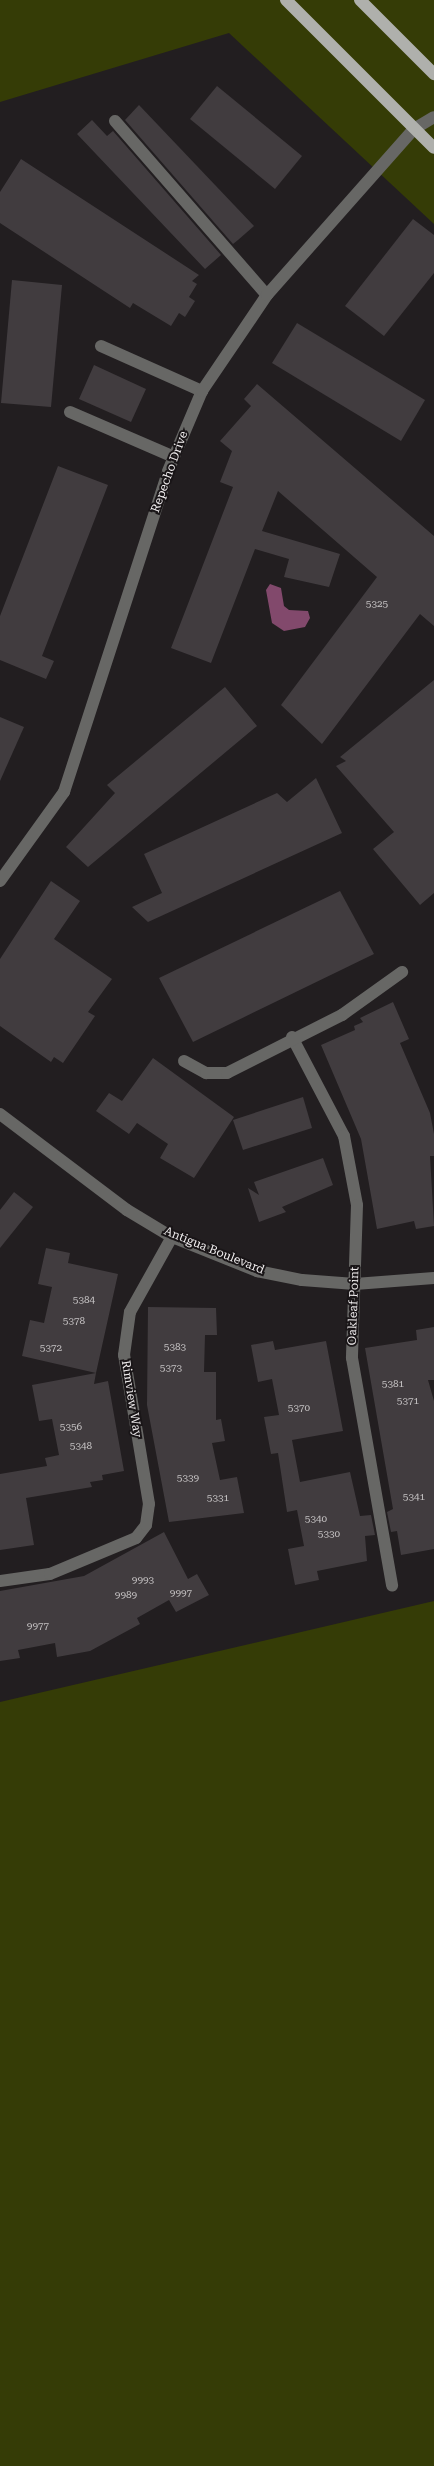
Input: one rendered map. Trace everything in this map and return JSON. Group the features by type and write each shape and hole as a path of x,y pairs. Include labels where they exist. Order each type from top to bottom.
{"main road":[{"path":"286,0 434,148"},
{"path":"360,0 434,74"}],"street":[{"name":"Repecho Drive","path":"0,881 64,792 174,457 202,391 267,295 414,129 434,117"},
{"path":"115,121 267,295"},
{"path":"101,346 202,391"},
{"path":"70,412 174,457"},
{"path":"184,1061 206,1072 227,1073 292,1037 342,1015 402,972"},
{"name":"Oakleaf Point","path":"292,1037 344,1136 357,1205 352,1358 392,1586"},
{"name":"Antigua Boulevard","path":"0,1114 127,1210 172,1237 256,1271 302,1280 355,1284 434,1278"},
{"name":"Rimview Way","path":"0,1581 50,1574 136,1538 146,1525 149,1504 124,1355 130,1312 172,1237"}],"green space":[{"path":"0,0 434,0 434,224 229,33 0,102"},
{"path":"434,1601 434,2466 0,2466 0,1702"}],"shaded area":[{"path":"270,584 281,588 284,606 289,610 308,611 310,618 305,627 284,631 272,623 266,590"}],"building":[{"path":"217,86 302,156 275,189 190,119"},
{"path":"139,105 254,226 233,244 125,120"},
{"path":"92,120 107,136 113,131 221,255 205,269 77,134"},
{"path":"21,159 199,275 192,281 197,284 189,297 195,301 185,317 179,313 171,326 133,303 130,308 0,223 0,192"},
{"path":"413,219 434,235 434,273 384,336 345,306"},
{"path":"12,280 62,285 51,407 1,403"},
{"path":"297,323 425,400 401,441 272,363"},
{"path":"94,365 146,389 131,422 79,399"},
{"path":"257,384 434,536 434,626 420,614 322,744 281,705 377,577 278,491 262,531 340,554 329,587 284,577 289,559 255,549 211,663 171,648 233,487 220,482 232,451 220,441 251,406 244,399"},
{"path":"58,466 108,485 42,656 54,661 46,679 0,660 0,616"},
{"path":"434,680 434,893 420,905 373,849 394,832 336,766 346,761 340,757"},
{"path":"225,687 257,726 88,867 66,847 115,793 107,785"},
{"path":"0,717 24,727 0,781"},
{"path":"316,778 342,833 148,922 132,907 162,893 144,854 277,793 287,802"},
{"path":"51,881 80,901 54,939 112,979 88,1012 95,1016 63,1063 54,1057 51,1062 0,1026 0,959"},
{"path":"340,891 374,954 193,1042 159,978"},
{"path":"393,1002 409,1039 400,1043 430,1113 434,1134 434,1156 430,1156 434,1226 416,1229 414,1221 377,1229 361,1139 321,1045 355,1030 354,1026 363,1022 360,1018"},
{"path":"153,1058 234,1117 194,1178 160,1158 168,1144 137,1123 129,1134 96,1111 109,1093 122,1101"},
{"path":"303,1097 312,1128 243,1150 233,1120"},
{"path":"323,1158 333,1185 282,1207 286,1212 259,1222 248,1188 259,1195 254,1182"},
{"path":"14,1192 33,1207 0,1248 0,1210"},
{"path":"46,1248 70,1253 68,1263 118,1274 96,1373 22,1356 30,1320 44,1323 52,1287 38,1284"},
{"path":"148,1307 216,1308 217,1335 205,1335 204,1372 216,1372 216,1420 221,1419 225,1441 212,1443 220,1480 237,1477 244,1513 169,1522 147,1405"},
{"path":"434,1327 434,1380 428,1380 434,1401 434,1549 401,1555 397,1531 391,1532 387,1512 393,1509 365,1348 417,1340 416,1330"},
{"path":"273,1341 275,1350 326,1341 343,1431 292,1440 300,1482 350,1472 360,1516 371,1515 375,1535 365,1536 367,1561 317,1571 319,1580 295,1585 288,1549 304,1546 297,1510 287,1512 278,1453 271,1454 264,1417 279,1415 272,1379 258,1382 251,1345"},
{"path":"96,1373 94,1384 108,1381 124,1471 102,1475 103,1480 90,1482 92,1487 26,1498 34,1545 0,1550 0,1474 47,1466 45,1458 59,1455 52,1419 39,1421 32,1385"},
{"path":"164,1532 188,1579 197,1574 209,1595 176,1612 169,1600 137,1618 140,1624 90,1651 57,1657 55,1643 18,1650 20,1658 0,1661 0,1591 84,1576"}]}
